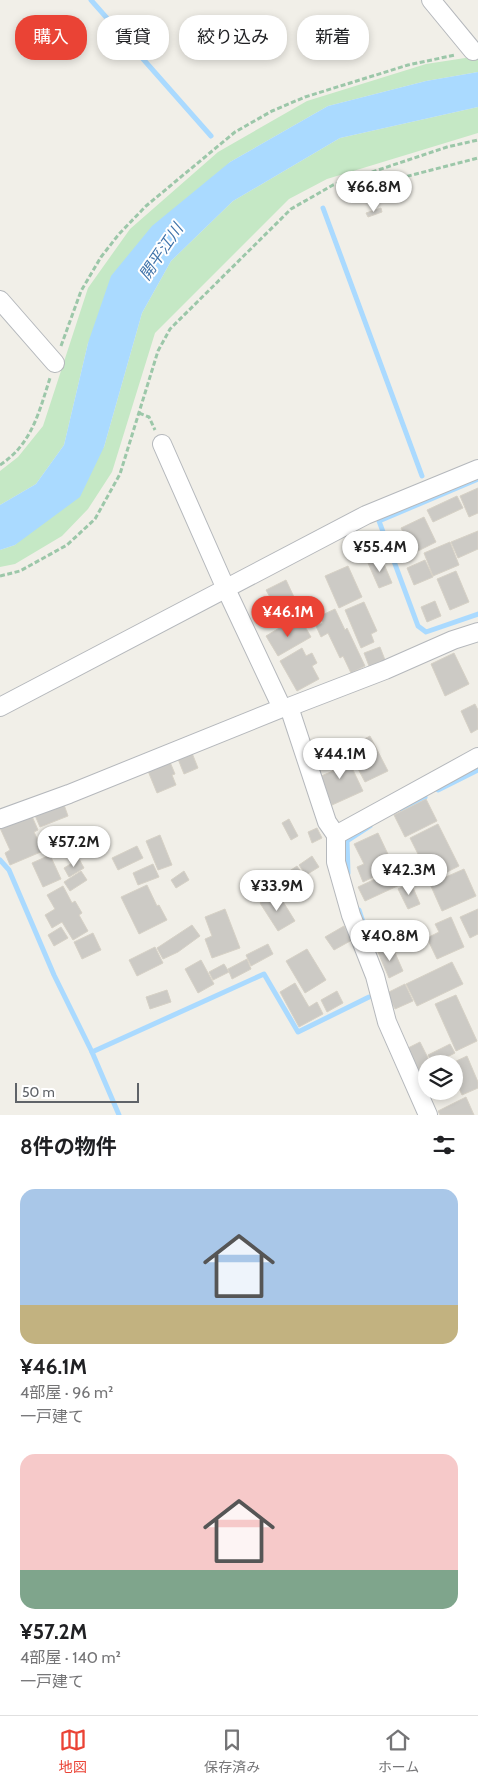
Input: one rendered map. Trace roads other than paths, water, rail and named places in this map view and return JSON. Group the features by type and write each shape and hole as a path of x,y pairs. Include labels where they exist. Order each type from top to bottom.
{"street":[{"path":"431,0 473,51"},
{"path":"0,300 55,363"},
{"path":"162,444 226,589 286,708 327,822 336,835 336,862 351,915 374,976 387,1022 428,1115"},
{"path":"0,707 366,515 478,469"},
{"path":"0,819 69,794 385,670 453,640 478,632"},
{"path":"336,835 478,757"}],"water":[{"name":"開平江川","path":"478,72 478,107 340,138 233,201 171,261 142,313 104,447 80,497 15,545 0,550 0,505 36,484 64,445 88,343 111,276 152,226 230,162 328,106 426,81"}],"waterway":[{"path":"91,0 211,136"},
{"path":"323,208 422,476"},
{"path":"478,479 379,521 418,626 426,632 478,614"},
{"path":"438,790 478,770"},
{"path":"401,809 425,797"},
{"path":"348,873 347,841 370,826"},
{"path":"0,860 9,870 54,975 92,1052 119,1115"},
{"path":"359,910 365,928"},
{"path":"92,1052 264,974 298,1032 369,997"}]}
